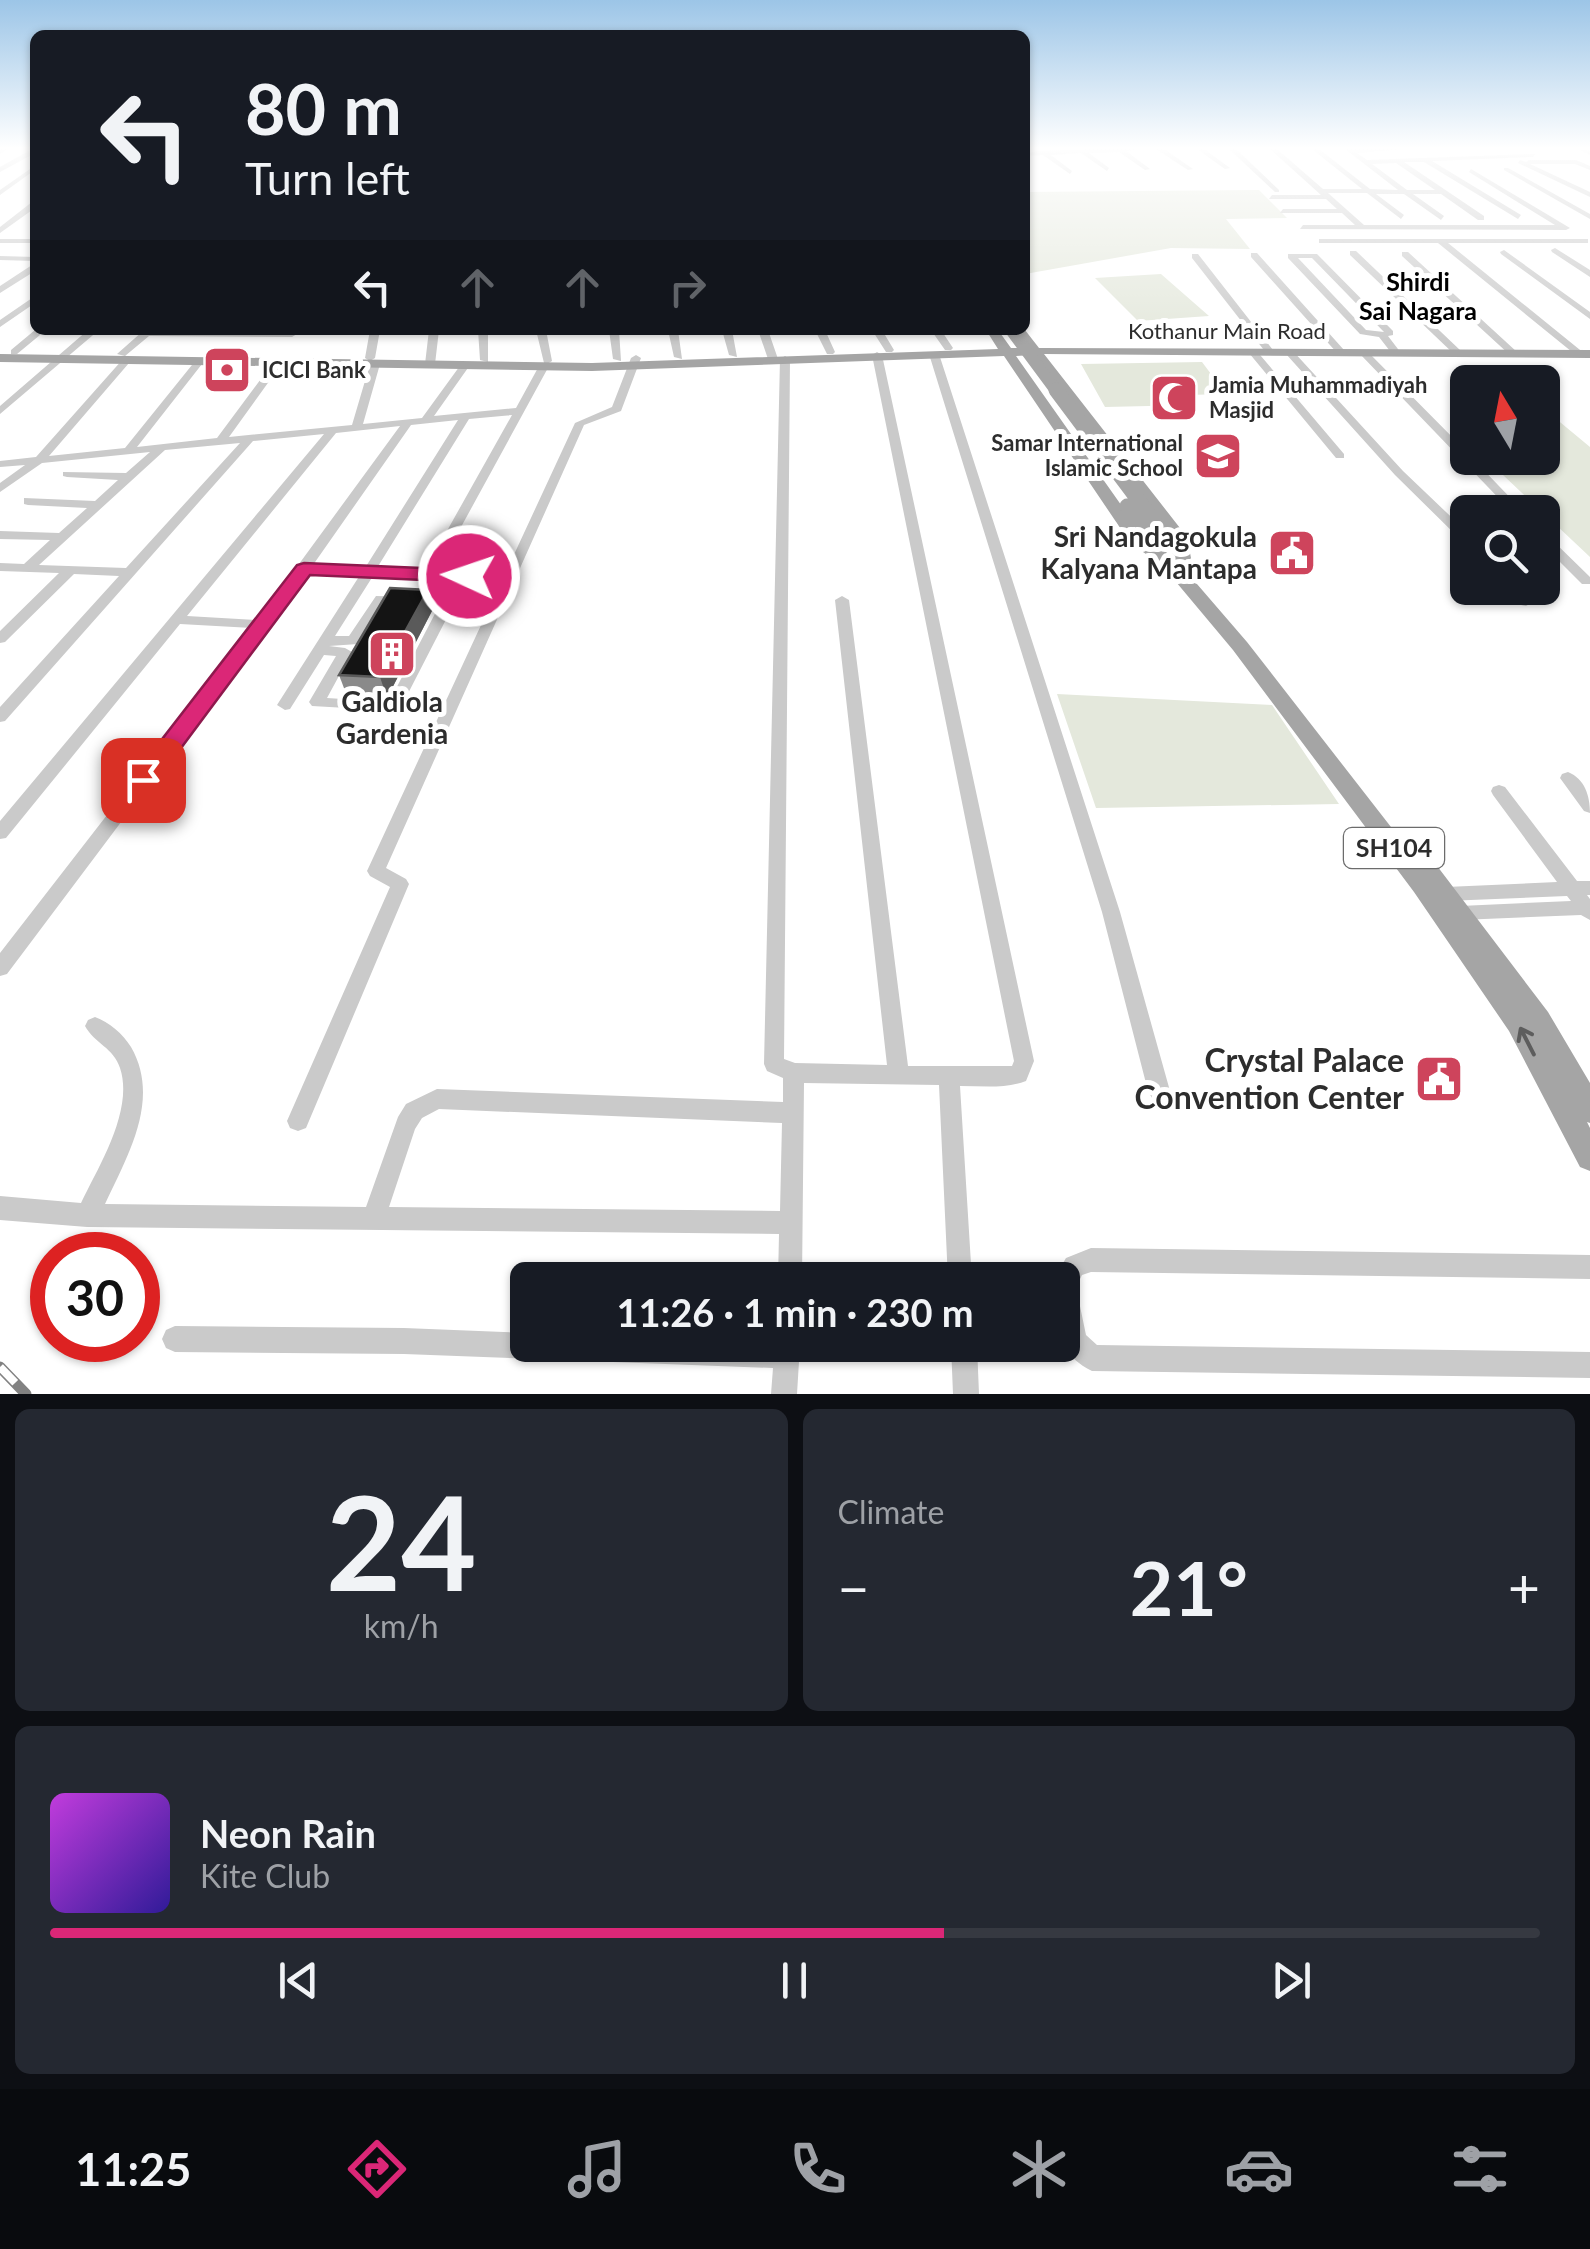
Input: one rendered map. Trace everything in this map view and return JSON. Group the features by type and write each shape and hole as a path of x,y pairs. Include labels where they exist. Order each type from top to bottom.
{"main road":[{"name":"SH104","path":"995,335 1138,540 1166,548"},
{"name":"SH104","path":"1004,335 1422,885 1518,1024 1569,1076 1590,1157"},
{"name":"SH104","path":"1015,335 1166,548 1256,644 1453,903 1539,1020 1590,1110"},
{"name":"SH104","path":"1025,335 1180,537 1166,548"},
{"name":"Kothanur Main Road","path":"883,353 1038,349 1585,354"},
{"path":"5,354 545,364 679,356 883,353"},
{"path":"431,362 545,364 883,353"},
{"path":"124,358 199,362 279,359"},
{"path":"1104,493 1141,490"}],"street":[{"path":"0,231 22,214"},
{"path":"1348,214 1362,227"},
{"path":"1397,214 1400,217"},
{"path":"1436,214 1441,218"},
{"path":"1475,214 1481,218"},
{"path":"1352,218 1518,217 1514,214"},
{"path":"1543,214 1588,242"},
{"path":"1302,226 1565,227"},
{"path":"1322,240 1588,242"},
{"path":"0,241 30,241"},
{"path":"1440,241 1585,354"},
{"path":"1554,250 1590,274"},
{"path":"1504,252 1590,316"},
{"path":"1353,253 1458,353"},
{"path":"1405,254 1514,354"},
{"path":"1254,255 1341,352"},
{"path":"1196,256 1270,352"},
{"path":"1382,335 1390,334 1314,256 1291,256 1364,332 1382,335 1396,352"},
{"path":"2,259 30,259"},
{"path":"0,290 30,270"},
{"path":"0,324 30,302"},
{"path":"0,314 30,312"},
{"path":"5,354 34,335"},
{"path":"0,411 6,401 88,335"},
{"path":"0,488 39,460 145,335"},
{"path":"220,442 291,335"},
{"path":"356,428 375,335"},
{"path":"431,362 434,335"},
{"path":"483,335 485,360"},
{"path":"429,574 545,364 542,335"},
{"path":"615,335 618,359"},
{"path":"674,335 679,356"},
{"path":"728,335 734,355"},
{"path":"766,335 777,357 770,1052 774,1064 794,1074 1008,1077 1019,1074 1024,1061 878,335"},
{"path":"822,335 830,352"},
{"path":"937,335 1110,912 1159,1090"},
{"path":"1252,352 1340,456"},
{"path":"1288,352 1450,523"},
{"path":"1363,352 1502,495"},
{"path":"298,1121 400,884 376,871 580,423 617,409 636,361"},
{"path":"128,451 199,362"},
{"path":"426,420 465,365"},
{"path":"0,464 517,411"},
{"path":"284,705 466,416"},
{"path":"0,968 263,624 408,422"},
{"path":"0,833 333,430"},
{"path":"0,717 250,438"},
{"path":"26,568 162,448"},
{"path":"67,474 129,477"},
{"path":"28,502 98,505"},
{"path":"0,535 61,537"},
{"path":"1560,555 1587,581"},
{"path":"0,568 130,572"},
{"path":"304,569 509,578"},
{"path":"0,639 69,571"},
{"path":"381,599 448,602 394,707 317,702 345,652 323,645 353,641 381,599"},
{"path":"842,600 899,1076"},
{"path":"178,620 263,624"},
{"path":"1568,778 1590,807"},
{"path":"1499,790 1586,901"},
{"path":"1453,903 1586,901"},
{"path":"87,1216 130,1123 136,1097 135,1081 114,1036 95,1026"},
{"path":"791,1262 794,1074"},
{"path":"949,1077 959,1262"},
{"path":"374,1218 406,1124 414,1110 437,1098 795,1113"},
{"path":"0,1208 87,1216 792,1223"},
{"path":"1590,1267 1092,1260 1074,1266 1063,1285 1075,1342 1092,1358 1590,1365"},
{"path":"175,1339 510,1344"},
{"path":"784,1394 786,1362"},
{"path":"965,1362 966,1394"}],"shaded area":[{"path":"1030,214 1283,214 1287,218 1226,219 1250,249 1171,248 1030,273"},
{"path":"1161,274 1209,316 1138,321 1095,278"},
{"path":"1202,362 1226,394 1187,395 1193,405 1105,407 1081,364"},
{"path":"1560,422 1590,447 1590,557 1560,529 1560,495 1524,495 1503,475 1560,475"},
{"path":"1057,694 1272,705 1339,804 1096,808"}],"building":[{"path":"390,588 428,590 380,677 339,675"}],"railway":[{"path":"0,1367 26,1394"}],"place":[{"name":"ICICI Bank","path":"227,370"},
{"name":"Jamia Muhammadiyah Masjid","path":"1174,398"},
{"name":"Samar International Islamic School","path":"1218,456"},
{"name":"Sri Nandagokula Kalyana Mantapa","path":"1292,553"},
{"name":"Galdiola Gardenia","path":"392,654"},
{"name":"Crystal Palace Convention Center","path":"1439,1079"}],"district":[{"name":"Shirdi Sai Nagara","path":"1418,296"}],"route":[{"path":"143,780 304,569 469,576"}]}
